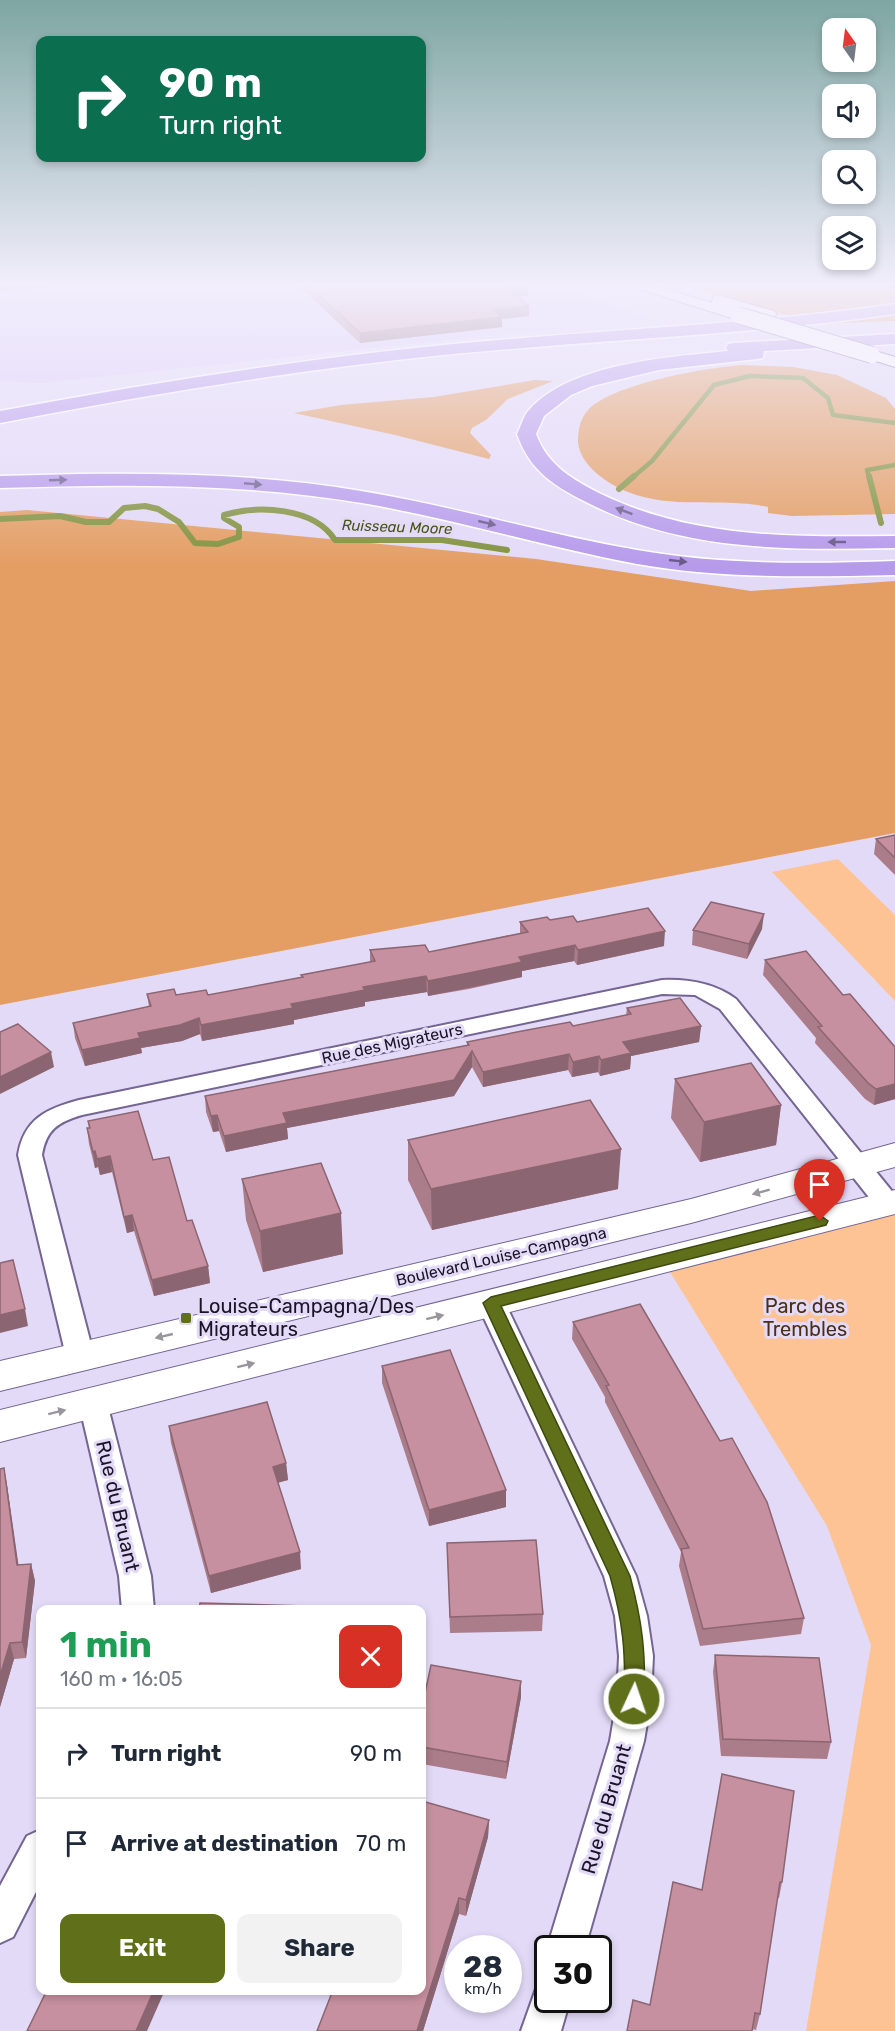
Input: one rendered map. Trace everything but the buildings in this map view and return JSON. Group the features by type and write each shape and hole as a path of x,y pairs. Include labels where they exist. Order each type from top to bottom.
{"highway":[{"path":"0,418 223,379"},
{"path":"0,418 256,379"},
{"path":"604,379 567,391 549,402 537,413 529,425 527,437 539,464 554,476 596,500 659,524 700,534 750,539 895,542"},
{"path":"0,482 91,478 249,483 323,491 417,507 639,557 733,568 821,570 895,568"}],"street":[{"name":"Rue des Migrateurs","path":"80,1356 30,1155 31,1137 41,1124 58,1114 79,1108 662,987 702,988 728,1004 859,1166 892,1203"},
{"name":"Boulevard Louise-Campagna","path":"0,1376 691,1211 895,1155"},
{"path":"0,1426 892,1203"},
{"path":"473,1264 491,1303"},
{"name":"Rue du Bruant","path":"491,1303 620,1576 631,1616 636,1656 634,1699 627,1741 570,1935"},
{"path":"80,1356 93,1403"},
{"name":"Rue du Bruant","path":"93,1403 135,1576 138,1605"},
{"path":"0,1924 36,1856"},
{"path":"541,2031 547,2013"}],"shaded area":[{"path":"0,379 82,379 42,383 0,381"},
{"path":"659,379 845,379 886,398 895,409 895,514 792,516 768,513 768,507 751,504 662,501 620,489 589,466 580,451 578,433 583,416 589,409 602,400"},
{"path":"535,380 553,381 508,399 486,420 472,428 470,433 491,455 489,459 294,413 341,405 434,397"},
{"path":"27,510 536,559 751,591 895,581 895,833 0,1005 0,512"}],"green space":[{"path":"838,859 895,915 895,1001 772,872"},
{"name":"Parc des Trembles","path":"895,1202 895,2031 806,2031 871,1645 827,1526 662,1259"}],"waterway":[{"name":"Ruisseau Moore","path":"632,478 652,461 714,385 739,379"},
{"name":"Ruisseau Moore","path":"804,379 828,398 833,415 895,423"},
{"name":"Ruisseau Moore","path":"869,478 867,470 895,465"},
{"name":"Ruisseau Moore","path":"619,489 634,476"},
{"name":"Ruisseau Moore","path":"869,476 881,523"},
{"name":"Ruisseau Moore","path":"0,519 60,516 86,522 109,522 124,508 145,506 158,509 179,522 195,543 218,544 239,537 239,527 224,518 224,515 269,510 284,511 314,521 326,529 335,540 442,540 507,550"}],"place":[{"name":"Louise-Campagna/Des Migrateurs","path":"186,1318"}],"route":[{"path":"634,1699 636,1656 631,1616 620,1576 605,1540 491,1303 820,1221"}]}
